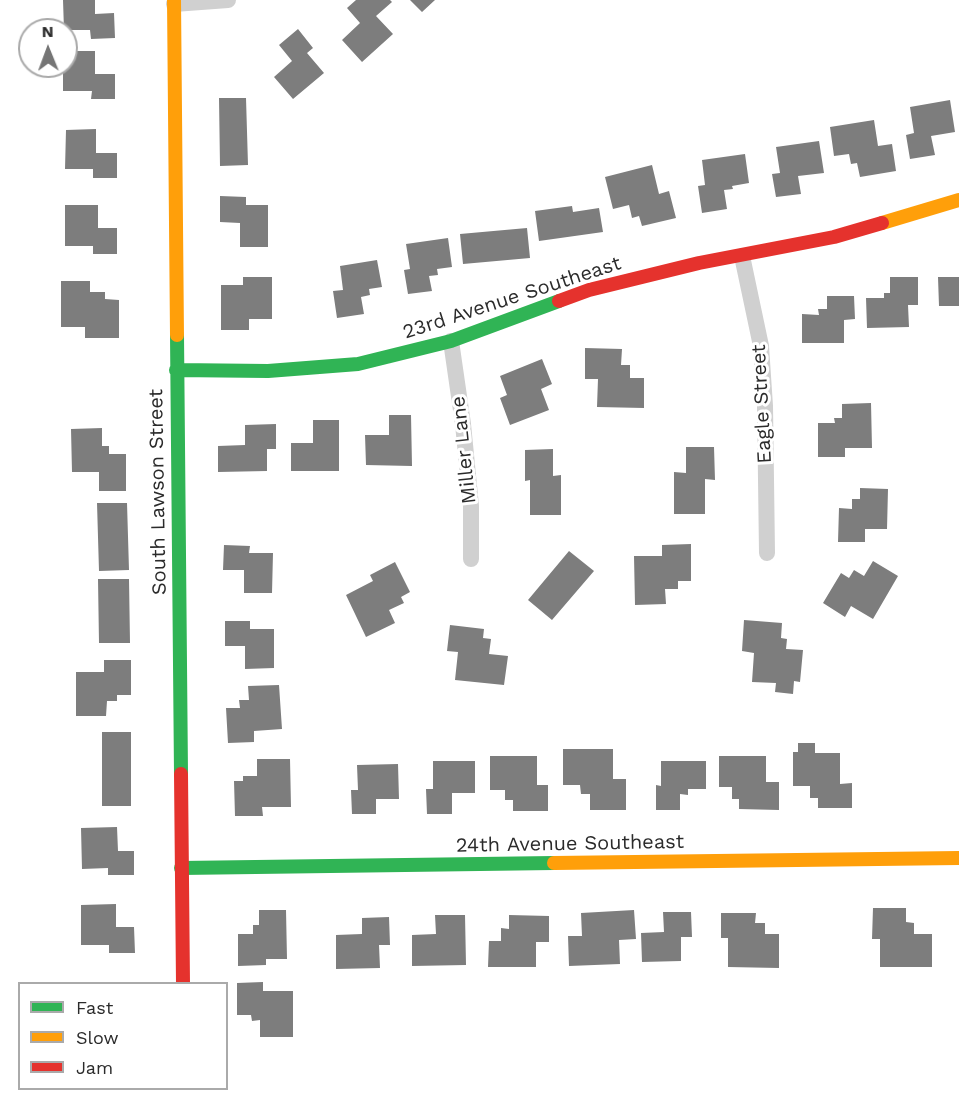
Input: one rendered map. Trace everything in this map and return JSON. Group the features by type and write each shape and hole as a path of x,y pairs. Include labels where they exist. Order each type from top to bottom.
{"street":[{"path":"174,2 228,0"},
{"name":"South Lawson Street","path":"174,2 183,982"},
{"name":"23rd Avenue Southeast","path":"176,370 268,371 358,364 451,341 589,290 699,263 834,237 959,200"},
{"name":"Eagle Street","path":"742,256 761,346 765,406 767,553"},
{"name":"Miller Lane","path":"451,341 463,424 471,559"},
{"name":"24th Avenue Southeast","path":"181,868 959,858"}],"building":[{"path":"63,0 95,0 95,14 114,13 115,38 91,39 90,30 78,30 78,18 64,18"},
{"path":"356,0 390,0 392,2 376,16 393,34 362,62 342,40 360,23 347,8"},
{"path":"410,0 435,0 422,12"},
{"path":"298,29 313,48 307,53 324,73 293,99 274,77 292,61 279,45"},
{"path":"78,51 95,51 95,74 115,74 115,99 91,99 92,91 63,91 63,78 78,78"},
{"path":"219,98 246,98 248,165 220,166"},
{"path":"950,100 955,132 931,136 935,155 910,159 906,135 914,133 910,107"},
{"path":"874,120 878,146 892,144 896,171 860,177 857,163 851,164 849,154 834,156 830,127"},
{"path":"96,129 96,153 117,153 117,178 93,178 93,169 65,169 66,130"},
{"path":"819,141 824,173 798,176 801,194 776,197 772,174 780,173 776,147"},
{"path":"745,154 749,183 724,190 727,209 702,213 698,186 705,185 702,160"},
{"path":"652,165 659,194 669,191 676,218 642,226 639,216 632,218 629,205 613,209 605,177"},
{"path":"220,196 246,197 246,205 268,205 268,247 240,247 240,223 220,222"},
{"path":"65,205 98,205 98,228 117,228 117,254 93,254 93,246 65,246"},
{"path":"572,206 573,212 599,208 603,232 539,241 535,211"},
{"path":"527,228 530,258 463,264 460,234"},
{"path":"448,238 452,267 437,269 438,275 429,276 432,291 408,294 404,270 410,269 406,244"},
{"path":"377,260 382,287 369,289 370,295 361,297 364,314 337,318 333,291 343,290 340,266"},
{"path":"243,277 272,277 272,319 249,319 249,330 221,330 221,285 243,285"},
{"path":"890,277 918,277 918,305 908,305 909,327 867,328 866,298 884,298 884,293 890,293"},
{"path":"938,277 959,277 959,306 939,306"},
{"path":"61,281 90,281 90,292 105,292 105,299 119,300 119,338 85,338 85,327 61,327"},
{"path":"827,296 854,296 855,319 844,320 844,343 802,343 802,314 819,315 818,309 827,309"},
{"path":"585,348 622,349 621,365 630,365 630,378 644,378 644,408 597,407 598,379 585,379"},
{"path":"542,359 552,384 541,389 549,410 510,425 500,398 507,395 500,376"},
{"path":"871,403 872,448 845,448 845,457 818,457 818,423 835,423 834,418 842,418 842,404"},
{"path":"389,415 411,415 412,466 366,465 365,435 389,435"},
{"path":"313,420 339,420 339,471 291,471 291,443 313,443"},
{"path":"276,424 276,449 267,449 267,471 218,472 218,446 245,445 245,425"},
{"path":"102,428 102,446 109,446 109,454 126,454 126,491 99,491 99,472 72,472 71,429"},
{"path":"686,447 714,447 715,480 705,479 705,514 674,514 674,472 686,473"},
{"path":"553,449 553,476 561,475 561,515 530,515 530,480 525,481 525,450"},
{"path":"860,488 888,489 887,529 865,529 865,542 838,542 839,508 852,509 852,499 860,499"},
{"path":"97,503 127,503 129,570 99,571"},
{"path":"691,544 691,581 678,581 678,589 665,589 666,604 635,605 634,556 662,556 662,545"},
{"path":"224,545 250,546 249,553 273,553 272,593 244,593 244,570 223,570"},
{"path":"569,551 594,571 552,620 528,600"},
{"path":"873,561 898,576 873,619 851,606 845,617 823,603 841,573 849,578 854,570 864,576"},
{"path":"395,562 410,592 401,597 404,603 389,610 395,623 366,637 346,595 373,581 370,575"},
{"path":"98,579 129,579 130,643 99,643"},
{"path":"744,620 782,623 781,638 787,639 786,649 803,650 800,682 794,681 793,694 775,692 776,683 752,682 754,653 742,651"},
{"path":"225,621 250,621 250,629 274,629 274,668 245,669 245,646 225,646"},
{"path":"450,625 484,629 483,638 491,639 489,654 508,656 504,685 455,680 458,652 447,651"},
{"path":"104,660 131,660 131,695 117,695 117,701 107,701 106,716 76,716 76,672 104,672"},
{"path":"279,685 282,729 254,731 254,742 228,743 226,708 240,708 239,700 249,700 248,686"},
{"path":"102,732 131,732 131,806 102,806"},
{"path":"798,743 815,743 815,753 840,753 840,784 852,783 852,808 818,808 818,798 810,798 810,786 793,786 793,752 798,752"},
{"path":"563,749 613,749 613,779 626,779 626,810 590,810 590,794 581,794 580,785 563,785"},
{"path":"490,756 537,756 537,785 548,785 548,811 513,811 513,800 505,800 505,790 490,790"},
{"path":"719,756 766,756 766,782 779,782 779,810 739,809 739,799 732,799 732,787 719,787"},
{"path":"257,759 290,759 291,807 262,807 263,816 235,816 234,781 243,781 243,776 257,776"},
{"path":"433,761 475,761 475,793 452,793 452,814 427,814 426,789 433,789"},
{"path":"661,761 706,761 706,789 688,789 688,795 680,794 680,810 656,810 656,785 661,786"},
{"path":"398,764 399,799 376,799 376,814 352,814 351,790 358,790 357,765"},
{"path":"117,827 118,851 134,851 134,875 108,875 108,868 82,869 81,828"},
{"path":"116,904 116,927 134,927 135,953 109,953 109,945 81,945 81,905"},
{"path":"873,908 906,908 906,922 914,923 914,934 932,934 932,967 880,967 880,939 872,939"},
{"path":"259,910 286,910 287,959 266,959 266,965 238,966 238,934 253,934 253,925 259,925"},
{"path":"634,910 636,939 619,940 620,964 569,966 568,936 582,936 581,913"},
{"path":"663,912 691,912 692,937 681,937 681,961 642,962 641,933 664,932"},
{"path":"721,913 756,913 755,923 765,923 765,934 779,934 779,968 728,967 728,938 721,938"},
{"path":"435,915 465,915 466,965 412,966 412,935 436,934"},
{"path":"509,915 549,916 549,942 536,942 536,967 488,967 489,941 501,941 501,928 509,929"},
{"path":"389,917 390,945 379,945 380,968 336,969 336,935 362,934 362,918"},
{"path":"263,982 263,991 293,991 293,1037 260,1037 260,1020 252,1021 251,1015 237,1015 237,983"}],"traffic: fast":[{"path":"176,370 268,371 358,364 451,341 559,301"},
{"path":"177,335 181,774"},
{"path":"181,868 554,863"}],"traffic: slow":[{"path":"174,0 177,335"},
{"path":"882,223 959,200"},
{"path":"554,863 959,858"}],"traffic: jam":[{"path":"559,301 589,290 699,263 834,237 882,223"},
{"path":"181,774 183,982"}]}
